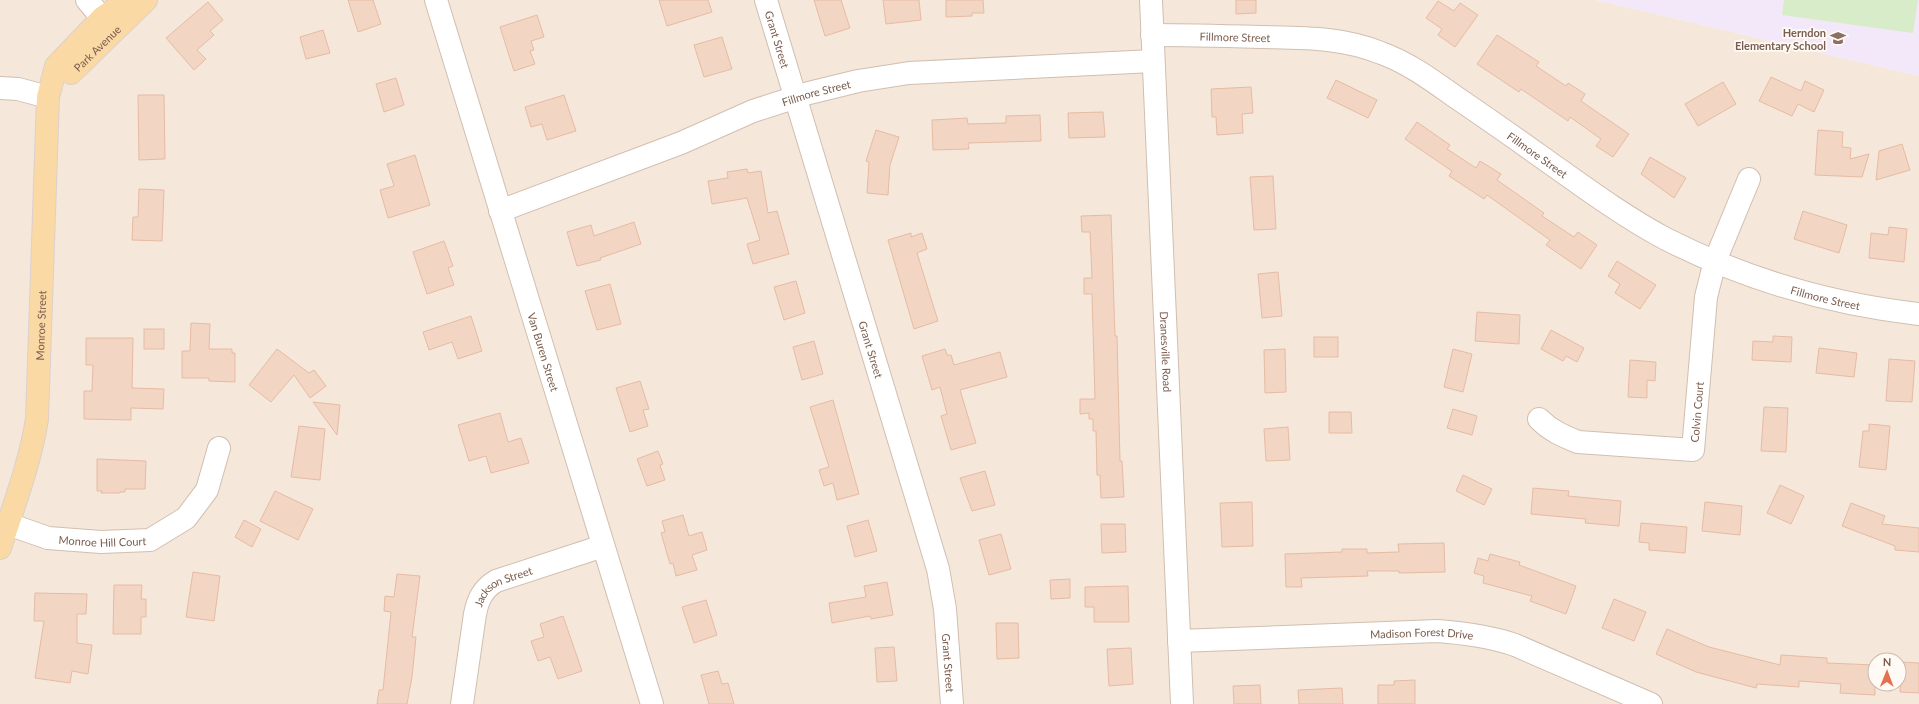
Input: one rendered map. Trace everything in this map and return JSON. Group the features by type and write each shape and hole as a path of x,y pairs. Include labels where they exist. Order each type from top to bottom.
{"main road":[{"name":"Park Avenue","path":"48,97 127,0"},
{"name":"Park Avenue","path":"108,25 146,0"},
{"name":"Monroe Street","path":"0,548 34,441 37,419 48,97"}],"street":[{"path":"87,0 108,25"},
{"name":"Van Buren Street","path":"436,0 652,704"},
{"name":"Grant Street","path":"766,0 938,569 945,609 952,704"},
{"name":"Dranesville Road","path":"1151,0 1152,61 1182,704"},
{"name":"Fillmore Street","path":"1152,35 1322,38 1353,44 1381,53 1408,65 1435,82 1636,221 1666,239 1768,283 1821,298 1872,308 1919,314"},
{"name":"Fillmore Street","path":"500,211 681,143 753,111 795,97 858,81 909,73 1152,61"},
{"path":"0,88 18,90 48,97"},
{"path":"0,103 17,104 48,97"},
{"path":"1715,261 1750,179"},
{"name":"Colvin Court","path":"1539,419 1549,428 1562,436 1578,442 1693,450 1704,317 1715,261"},
{"name":"Monroe Hill Court","path":"8,524 48,538 101,542 150,540 186,518 207,490 219,448"},
{"name":"Jackson Street","path":"462,704 475,614 478,601 483,592 496,581 603,546"},
{"name":"Madison Forest Drive","path":"1179,641 1437,631 1466,633 1497,639 1516,645 1651,704"}],"shaded area":[{"path":"0,0 1596,0 1919,76 1919,704 0,704"},
{"name":"Herndon Elementary School","path":"1596,0 1919,0 1919,76"}],"green space":[{"path":"1784,0 1918,0 1913,33 1782,15"}],"building":[{"path":"348,0 373,0 381,24 358,32"},
{"path":"659,0 708,0 712,12 667,26"},
{"path":"814,0 841,0 850,28 825,36"},
{"path":"883,0 919,0 921,20 886,24"},
{"path":"946,0 983,0 984,13 972,13 972,16 946,17"},
{"path":"1236,0 1256,0 1256,13 1236,14"},
{"path":"1438,1 1454,11 1460,3 1478,15 1455,47 1438,35 1442,29 1426,18"},
{"path":"208,2 223,20 210,31 214,35 197,50 206,59 194,70 166,38"},
{"path":"537,15 544,37 531,41 534,50 530,51 535,64 514,71 500,27"},
{"path":"323,30 330,53 306,59 300,37"},
{"path":"1497,35 1539,62 1536,66 1566,86 1568,83 1585,94 1581,101 1629,134 1613,157 1596,146 1601,139 1570,117 1568,121 1521,89 1519,92 1477,64"},
{"path":"722,37 732,69 704,77 694,45"},
{"path":"1771,77 1801,91 1805,81 1824,90 1814,112 1798,104 1792,116 1759,101"},
{"path":"396,78 404,105 384,112 376,84"},
{"path":"1336,80 1377,100 1368,118 1327,98"},
{"path":"1723,82 1736,104 1698,126 1685,104"},
{"path":"1251,87 1253,113 1242,114 1243,133 1217,135 1216,117 1212,117 1211,89"},
{"path":"138,95 164,95 165,159 139,160"},
{"path":"564,95 576,131 547,140 542,124 531,127 525,107"},
{"path":"1103,112 1105,137 1069,138 1068,113"},
{"path":"1040,115 1041,141 968,143 969,149 933,150 932,120 967,118 968,124 1006,123 1006,116"},
{"path":"1417,122 1450,145 1447,149 1476,168 1480,161 1501,174 1497,180 1544,213 1542,216 1574,237 1578,232 1597,245 1581,269 1546,245 1550,240 1487,195 1484,199 1449,176 1452,171 1405,139"},
{"path":"876,130 899,137 890,165 888,195 867,193 869,162 866,161"},
{"path":"1818,130 1843,132 1842,147 1851,148 1850,159 1869,154 1862,177 1815,175"},
{"path":"1902,144 1910,170 1876,180 1879,151"},
{"path":"415,155 430,205 388,218 380,190 394,186 387,164"},
{"path":"1650,157 1686,178 1674,198 1641,174"},
{"path":"747,169 748,173 761,171 768,213 777,211 789,254 753,264 747,244 760,240 747,198 712,204 708,181 728,178 727,172"},
{"path":"1273,176 1276,229 1254,230 1250,177"},
{"path":"139,189 164,190 162,241 132,240 133,217 138,217"},
{"path":"1803,211 1847,225 1839,253 1794,239"},
{"path":"1111,215 1115,336 1117,336 1120,461 1122,461 1124,497 1101,498 1100,475 1097,475 1096,431 1093,431 1093,419 1089,419 1089,413 1080,414 1080,399 1095,399 1092,294 1084,294 1084,278 1092,278 1090,232 1082,232 1081,216"},
{"path":"634,222 641,244 600,258 601,260 577,266 567,232 591,225 594,236"},
{"path":"1889,227 1907,229 1904,262 1869,258 1871,233 1888,235"},
{"path":"911,233 911,237 922,233 927,249 917,253 938,321 914,329 888,240"},
{"path":"444,241 453,266 448,268 454,285 427,294 413,252"},
{"path":"1617,261 1656,285 1640,309 1615,293 1620,284 1608,276"},
{"path":"1278,272 1282,316 1262,318 1258,274"},
{"path":"796,281 805,313 784,320 774,287"},
{"path":"610,284 621,324 597,330 585,291"},
{"path":"1477,312 1520,315 1519,344 1475,341"},
{"path":"471,316 482,351 458,359 452,342 429,350 423,332"},
{"path":"191,323 210,324 209,349 232,349 232,353 235,353 235,382 209,381 209,378 182,378 182,351 190,351"},
{"path":"144,329 164,329 164,349 144,349"},
{"path":"1551,330 1584,348 1577,362 1566,356 1563,361 1541,349"},
{"path":"1773,336 1792,337 1791,362 1752,360 1753,341 1773,342"},
{"path":"1314,337 1338,337 1338,357 1314,357"},
{"path":"86,338 133,338 132,388 164,389 163,409 131,408 131,420 84,419 84,391 92,391 93,365 86,365"},
{"path":"814,341 823,374 802,380 793,347"},
{"path":"1819,348 1857,353 1854,377 1816,373"},
{"path":"277,349 309,373 314,370 326,386 310,398 294,375 271,402 249,385"},
{"path":"945,349 947,355 951,355 954,365 1000,352 1007,377 960,390 976,443 951,450 941,416 947,414 940,387 932,390 922,356"},
{"path":"1285,349 1286,392 1265,393 1264,350"},
{"path":"1453,349 1472,354 1463,392 1444,387"},
{"path":"1889,359 1915,361 1912,402 1886,401"},
{"path":"1630,360 1656,362 1655,381 1647,380 1647,398 1628,397"},
{"path":"640,381 649,409 643,410 648,426 630,432 616,388"},
{"path":"833,400 859,494 837,500 833,483 824,486 819,470 829,467 810,407"},
{"path":"313,402 340,405 337,435"},
{"path":"1764,407 1788,408 1786,452 1761,451"},
{"path":"1453,409 1477,416 1472,435 1447,428"},
{"path":"1329,412 1351,412 1352,433 1329,433"},
{"path":"500,413 508,442 521,438 529,463 491,473 486,456 469,461 458,425"},
{"path":"1869,424 1890,426 1886,470 1859,467 1863,431 1869,431"},
{"path":"299,426 325,429 320,480 291,477"},
{"path":"1288,427 1290,460 1266,461 1264,429"},
{"path":"658,451 663,464 660,465 665,480 647,486 637,459"},
{"path":"97,459 146,461 145,489 125,489 125,492 120,493 101,493 102,491 97,491"},
{"path":"985,471 995,505 972,511 960,478"},
{"path":"1463,475 1492,489 1484,505 1456,491"},
{"path":"1780,485 1804,496 1791,524 1767,513"},
{"path":"1533,488 1569,491 1568,496 1621,501 1619,526 1585,523 1586,519 1531,514"},
{"path":"275,491 313,509 298,540 260,521"},
{"path":"1252,502 1253,546 1222,547 1220,503"},
{"path":"1705,502 1742,506 1740,535 1702,531"},
{"path":"1851,503 1885,516 1882,524 1919,528 1919,552 1895,550 1895,546 1842,526"},
{"path":"683,515 689,536 702,532 707,550 692,555 697,570 676,576 673,563 670,564 661,533 665,532 662,521"},
{"path":"244,520 261,529 252,547 235,537"},
{"path":"868,520 877,551 855,557 847,526"},
{"path":"1641,523 1687,527 1685,553 1649,550 1649,543 1639,542"},
{"path":"1101,524 1125,524 1126,552 1102,553"},
{"path":"1001,534 1011,569 989,575 979,540"},
{"path":"1444,543 1445,572 1399,573 1399,571 1367,571 1368,576 1301,578 1302,587 1286,587 1285,554 1342,552 1342,549 1367,549 1367,553 1399,552 1398,544"},
{"path":"1490,554 1520,562 1519,565 1576,586 1566,614 1530,601 1532,596 1483,583 1484,576 1474,573 1478,558 1488,561"},
{"path":"193,572 220,576 214,621 186,617"},
{"path":"397,574 420,576 412,637 416,637 412,677 407,704 377,704 379,690 383,690 391,612 384,611 385,596 394,597"},
{"path":"1070,579 1070,598 1051,599 1050,580"},
{"path":"887,582 893,615 871,619 870,616 832,623 829,603 866,597 864,586"},
{"path":"114,585 142,585 141,599 146,599 146,617 141,617 141,634 113,634"},
{"path":"1128,586 1129,622 1094,622 1094,607 1085,607 1085,587"},
{"path":"35,593 87,594 86,614 77,614 77,643 92,645 88,674 72,671 70,683 35,678 44,621 34,621"},
{"path":"1614,599 1646,612 1634,641 1602,628"},
{"path":"706,600 717,635 694,643 682,607"},
{"path":"563,616 582,671 558,679 550,657 538,661 531,641 544,637 540,624"},
{"path":"996,623 1018,623 1019,658 997,659"},
{"path":"1667,629 1709,647 1780,665 1781,655 1827,658 1827,663 1867,665 1867,692 1875,692 1875,695 1840,693 1841,684 1799,681 1799,687 1757,684 1756,688 1696,672 1656,654"},
{"path":"894,647 897,681 877,682 875,648"},
{"path":"1131,648 1133,684 1109,686 1107,649"},
{"path":"1907,662 1919,663 1919,693 1900,692 1907,692"},
{"path":"718,671 722,684 728,683 734,704 709,704 701,675"},
{"path":"1415,680 1415,704 1378,704 1378,685 1394,685 1394,681"},
{"path":"1260,685 1261,704 1234,704 1233,686"},
{"path":"1342,688 1343,704 1299,704 1298,690"}],"place":[{"name":"Herndon Elementary School","path":"1838,38"}]}
